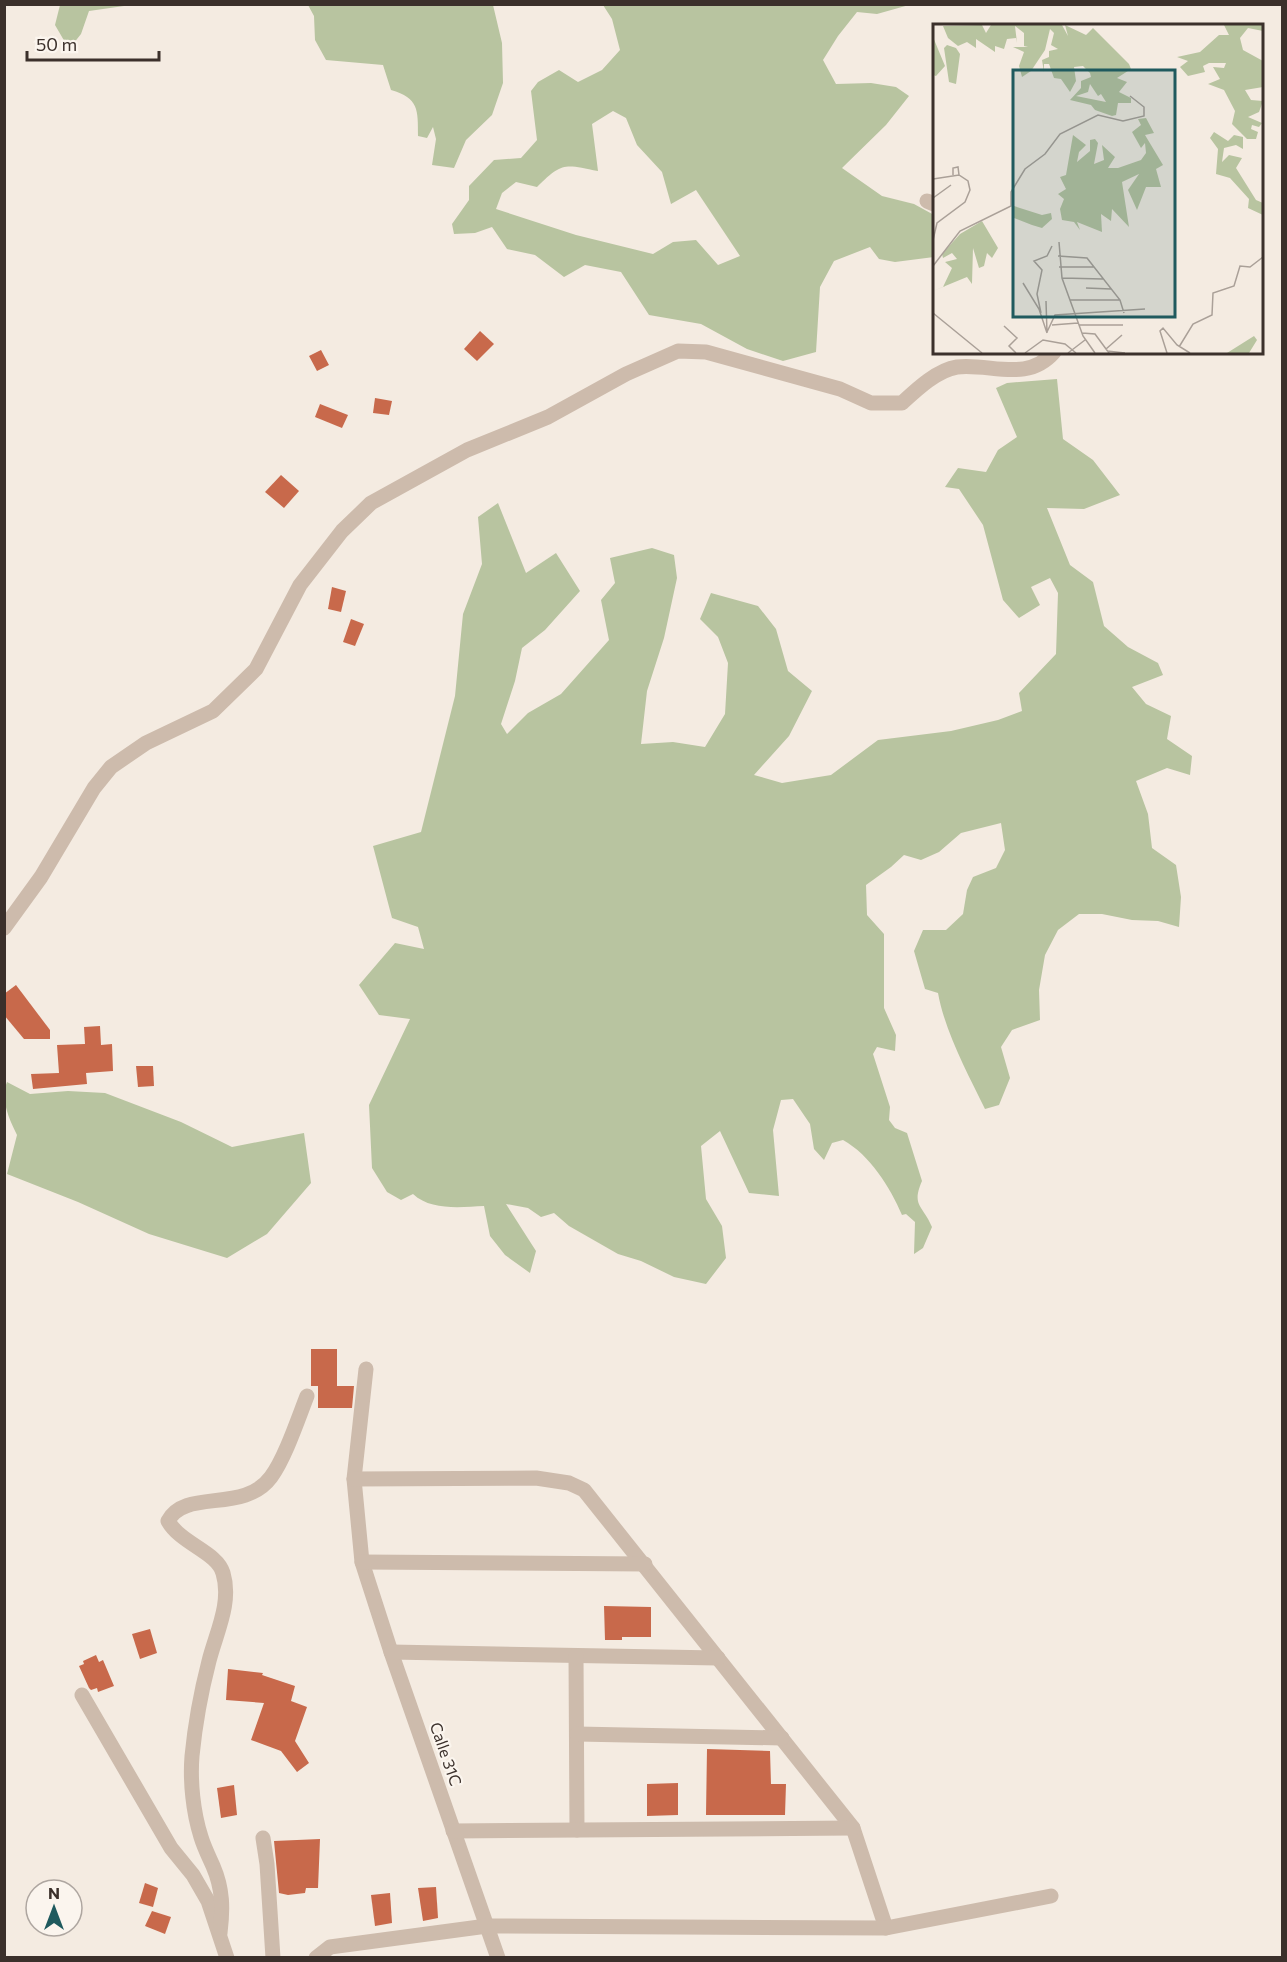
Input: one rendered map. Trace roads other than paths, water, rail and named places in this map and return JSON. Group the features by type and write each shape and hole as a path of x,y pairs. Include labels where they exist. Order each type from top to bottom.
{"street":[{"path":"4,928 40,877 94,788 111,767 146,743 213,711 256,669 300,585 342,531 371,503 448,460 548,417 626,374 678,351 706,352 840,389 871,403 902,403 928,380 955,367 1023,369 1042,365 1052,354"},
{"name":"Calle 31C","path":"366,1369 354,1479 362,1562 391,1652 498,1958"},
{"path":"220,1933 224,1909 215,1869 200,1837 192,1779 192,1755 209,1662 219,1628 226,1590 223,1571 215,1559 192,1546 173,1530 168,1521 173,1511 190,1504 249,1495 271,1478 288,1444 306,1396"},
{"path":"354,1479 536,1478 569,1483 584,1490 854,1828 886,1928"},
{"path":"362,1562 645,1564"},
{"path":"391,1652 718,1658"},
{"path":"576,1656 577,1830"},
{"path":"82,1695 171,1848 193,1875 208,1900 227,1958"},
{"path":"576,1734 782,1738"},
{"path":"453,1831 854,1828"},
{"path":"262,1838 267,1864 273,1958"},
{"path":"316,1958 330,1947 487,1926 886,1928 1051,1896"}]}
